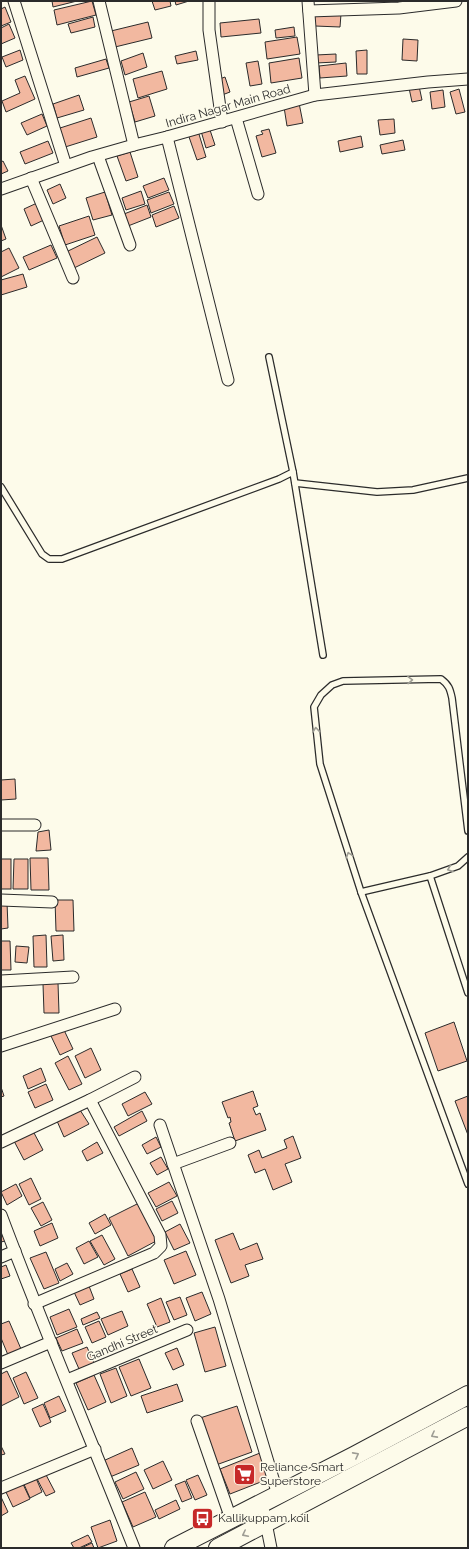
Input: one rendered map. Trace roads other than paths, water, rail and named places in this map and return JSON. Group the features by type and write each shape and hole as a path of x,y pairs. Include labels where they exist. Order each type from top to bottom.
{"main road":[{"path":"174,1548 275,1497 468,1395"},
{"path":"218,1548 468,1416"}],"street":[{"path":"14,1 66,166"},
{"path":"99,1 134,145"},
{"path":"209,1 209,30 222,122"},
{"path":"315,95 308,6 398,8 456,1"},
{"name":"Indira Nagar Main Road","path":"1,189 66,166 134,145 222,122 315,95 468,79"},
{"path":"236,118 258,194"},
{"path":"167,137 228,380"},
{"path":"98,156 130,246"},
{"path":"31,178 73,278"},
{"path":"1,825 35,825"},
{"path":"1,900 52,902"},
{"path":"1,981 73,977"},
{"path":"1,1046 115,1009"},
{"path":"1,1142 135,1077"},
{"path":"34,1304 154,1253 161,1246 160,1235 90,1100"},
{"path":"160,1125 219,1299 275,1497 267,1523 271,1548"},
{"path":"173,1164 230,1143"},
{"path":"1,1215 34,1304 67,1380 134,1548"},
{"path":"1,1257 15,1251"},
{"name":"Gandhi Street","path":"67,1380 187,1330"},
{"path":"1,1363 51,1342"},
{"path":"197,1421 231,1519"},
{"path":"1,1488 94,1449"}],"lane":[{"path":"269,357 295,483 323,655"},
{"path":"1,487 42,554 49,559 62,559 271,482 293,472"},
{"path":"295,483 377,492 413,490 468,478"},
{"path":"468,831 452,698 450,689 442,679 343,681 332,686 321,695 314,707 320,764 361,892 468,1184"},
{"path":"361,892 430,876 458,866 468,857"},
{"path":"430,876 468,993"}],"place":[{"name":"Reliance Smart Superstore","path":"245,1474"},
{"name":"Kallikuppam koil","path":"202,1518"}]}
